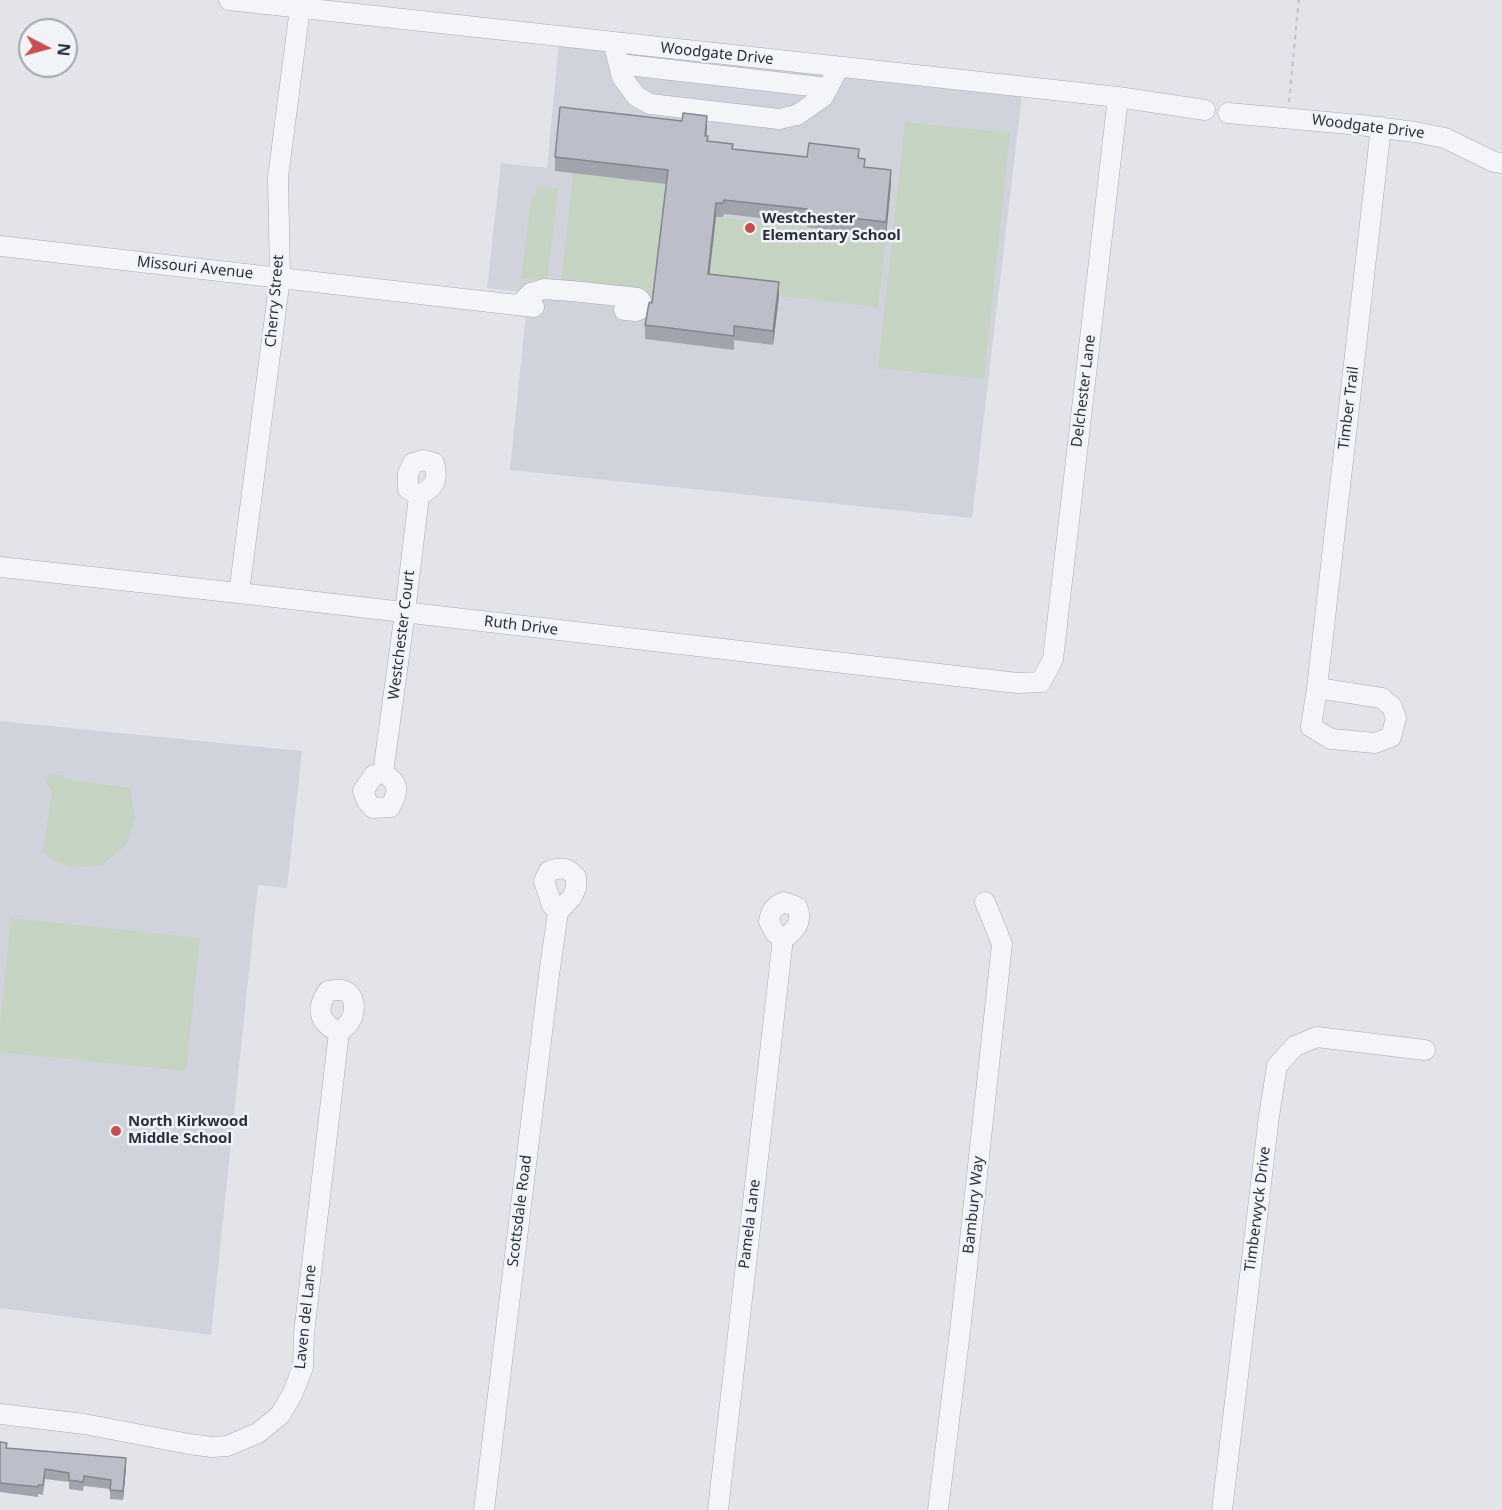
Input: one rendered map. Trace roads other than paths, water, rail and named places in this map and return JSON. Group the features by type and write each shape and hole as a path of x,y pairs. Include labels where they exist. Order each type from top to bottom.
{"street":[{"name":"Woodgate Drive","path":"230,0 1118,97 1204,110"},
{"name":"Cherry Street","path":"239,592 280,278 278,177 300,8"},
{"path":"613,42 622,77 636,96 650,104 779,119 797,115 823,97 839,67"},
{"path":"619,64 828,88"},
{"name":"Delchester Lane","path":"1041,682 1053,659 1118,97"},
{"name":"Woodgate Drive","path":"1228,113 1414,132 1445,138 1494,162 1502,163"},
{"name":"Timber Trail","path":"1317,688 1381,127"},
{"name":"Missouri Avenue","path":"0,246 526,306 531,293 544,289 638,298 641,301 640,309 624,310"},
{"name":"Westchester Court","path":"383,773 419,496"},
{"name":"Ruth Drive","path":"0,567 239,592 1017,683 1041,682"},
{"name":"Bambury Way","path":"938,1510 961,1323 1002,944 985,902"},
{"name":"Scottsdale Road","path":"484,1510 558,912"},
{"name":"Pamela Lane","path":"718,1510 783,938"},
{"name":"Laven del Lane","path":"0,1414 75,1422 212,1447 227,1446 241,1441 258,1433 280,1415 292,1395 303,1367 304,1333 339,1032"},
{"name":"Timberwyck Drive","path":"1222,1510 1277,1066 1295,1046 1317,1037 1425,1050"}],"place":[{"name":"Westchester Elementary School","path":"750,228"},
{"name":"North Kirkwood Middle School","path":"116,1131"}]}
